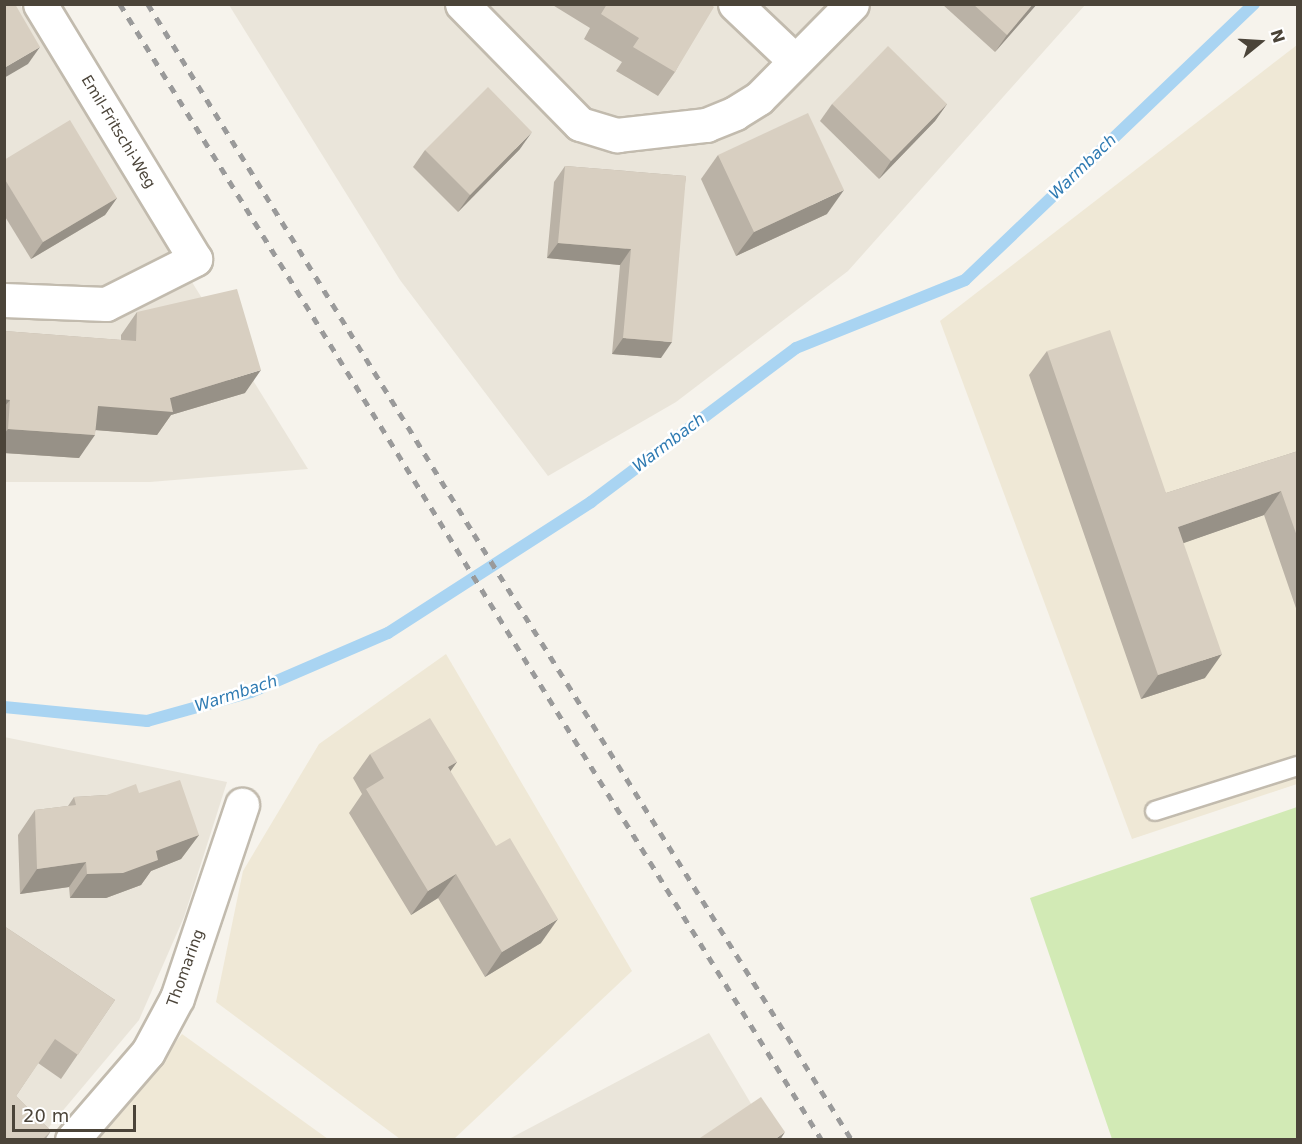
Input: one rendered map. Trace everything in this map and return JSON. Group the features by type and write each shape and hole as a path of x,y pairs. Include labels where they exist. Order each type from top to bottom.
{"street":[{"name":"Emil-Fritschi-Weg","path":"4,300 106,304 195,259 40,4"},
{"path":"462,4 580,124 617,135 706,125 735,113 759,98 794,60 852,4"},
{"path":"735,4 794,60"},
{"name":"Thomaring","path":"72,1140 148,1052 177,998 242,805"}],"lane":[{"path":"1155,811 1298,766"}],"shaded area":[{"path":"4,5 20,5 308,469 150,482 5,482"},
{"path":"229,5 1085,5 848,271 676,402 548,476 400,280"},
{"path":"1297,45 1297,784 1132,839 940,321"},
{"path":"446,654 632,971 454,1139 400,1139 216,1002 243,871 319,744"},
{"path":"4,737 227,782 184,917 139,1020 39,1139 5,1139"},
{"path":"709,1033 772,1139 507,1140"},
{"path":"182,1034 328,1139 97,1140"}],"green space":[{"path":"1297,807 1297,1139 1112,1139 1030,898"}],"building":[{"path":"4,4 15,4 40,47 4,68"},
{"path":"607,4 710,4 714,7 675,72 633,47 639,38 601,14"},
{"path":"973,4 1033,4 1007,35"},
{"path":"888,46 947,104 891,161 832,104"},
{"path":"488,87 532,132 470,195 425,150"},
{"path":"808,113 844,190 754,232 718,155"},
{"path":"70,120 117,198 43,242 4,178 4,160"},
{"path":"565,166 686,176 672,342 623,338 631,249 558,243"},
{"path":"237,289 261,370 170,398 173,412 98,406 95,435 8,429 10,400 4,399 4,331 136,341 137,312"},
{"path":"1110,330 1166,493 1298,451 1298,539 1281,491 1178,527 1222,654 1158,675 1047,351"},
{"path":"430,718 457,762 448,767 496,846 510,838 558,919 502,952 456,874 428,891 366,789 384,778 370,754"},
{"path":"180,780 199,835 156,851 158,860 123,873 87,874 86,862 37,869 35,810 76,805 74,797 107,795 136,784 139,793"},
{"path":"4,926 115,1000 78,1055 55,1039 16,1096 51,1131 42,1140 4,1140"},
{"path":"761,1097 785,1132 774,1140 697,1140"}],"waterway":[{"name":"Warmbach","path":"4,707 147,721 251,692 388,633 591,502 796,348 965,280 1254,4"}],"railway":[{"path":"120,4 822,1140"},
{"path":"148,4 474,534 852,1140"}]}
